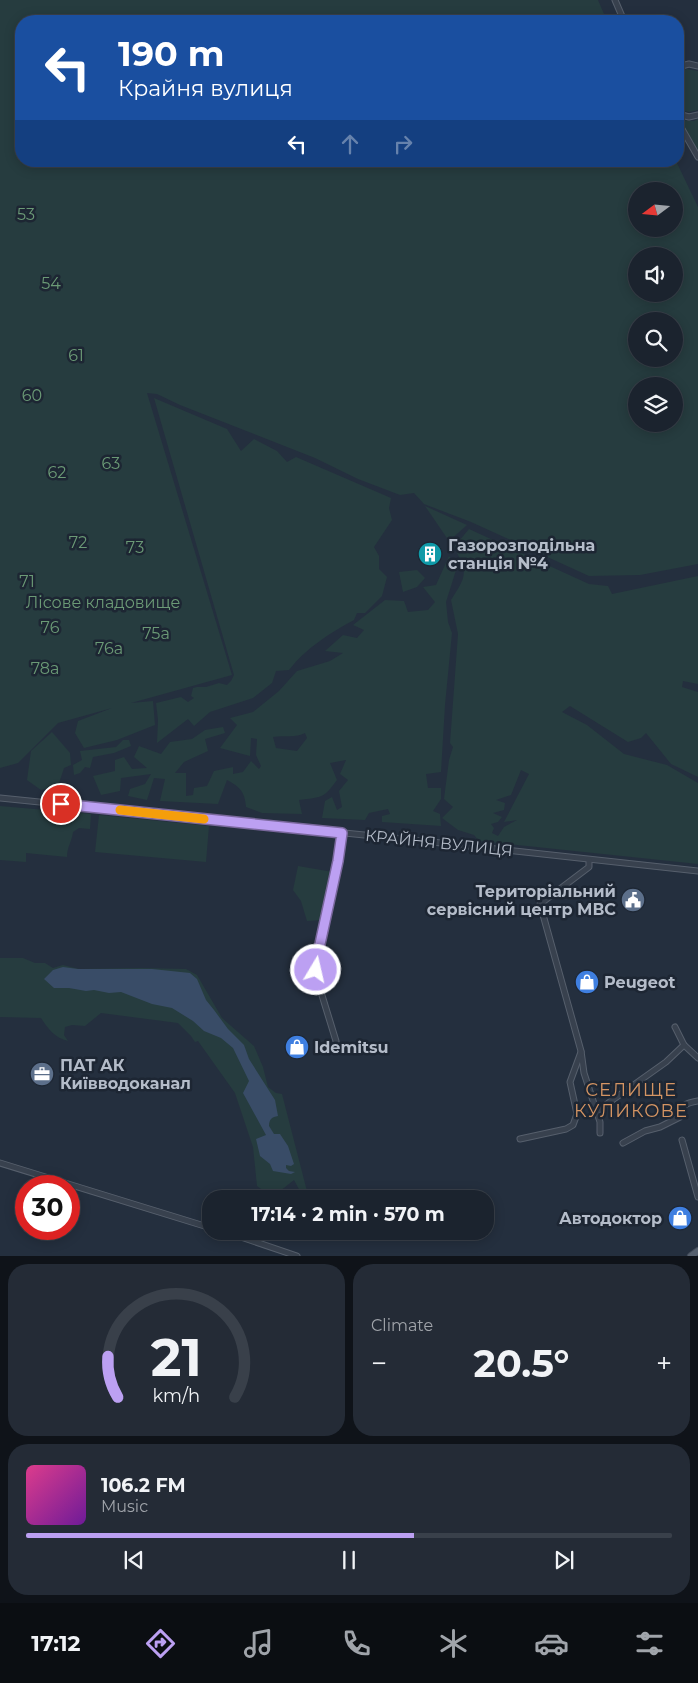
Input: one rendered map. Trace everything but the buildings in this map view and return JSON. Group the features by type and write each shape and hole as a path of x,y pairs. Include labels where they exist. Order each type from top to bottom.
{"main road":[{"path":"691,1256 698,1251"}],"street":[{"path":"615,0 621,15"},
{"path":"684,64 697,65"},
{"path":"684,116 689,117 698,115"},
{"path":"684,132 698,157"},
{"name":"КРАЙНЯ ВУЛИЦЯ","path":"0,798 698,871"},
{"path":"336,1041 317,979 316,962 338,861 342,833"},
{"path":"590,860 589,867 540,904 581,1051 584,1073 597,1111 600,1134"},
{"path":"675,1027 684,1045 698,1058"},
{"path":"597,1111 666,1062 684,1045"},
{"path":"520,1139 566,1129 573,1125 577,1114 570,1082 581,1051"},
{"path":"623,1143 645,1130 660,1127 680,1116 680,1110 687,1102 698,1101"},
{"path":"682,1140 698,1197"},
{"path":"0,1163 202,1225"},
{"path":"250,1240 297,1256"}],"green space":[{"path":"0,0 598,0 604,15 15,15 15,167 679,167 698,207 698,564 640,575 589,576 471,522 424,504 414,493 400,495 358,479 315,458 180,405 157,394 147,393 232,675 131,703 153,701 155,725 117,740 84,748 75,733 78,721 112,708 58,723 18,763 0,768"},
{"path":"684,70 698,71 698,110 689,112 684,111"},
{"path":"698,119 698,154 684,129 684,120 694,121"},
{"path":"154,398 227,429 241,451 254,439 277,451 287,462 296,457 391,498 389,508 392,520 374,547 379,556 379,569 387,577 382,596 365,613 357,613 354,620 319,642 295,662 289,670 276,671 272,683 253,698 210,712 194,726 188,719 157,743 158,720 156,703 181,697 188,702 194,698 191,696 193,688 219,683 227,685 234,675"},
{"path":"425,506 467,525 449,541"},
{"path":"469,529 589,584 608,586 612,594 698,576 698,684 683,681 682,687 698,692 698,777 671,764 646,733 641,738 628,742 570,706 562,712 587,725 624,754 667,765 698,783 698,864 479,841 474,835 458,830 442,818 453,807 444,799 449,760 453,747 450,743 458,634 451,600 464,574 462,563 454,547","holes":["521,770 529,774 504,822 517,820 504,827 498,836 492,833 494,828 491,824 498,822 502,817 493,813 504,810 505,803 496,800 511,795"]},
{"path":"449,556 457,567 446,602 448,622 452,633 441,772 426,774 428,788 441,788 441,799 433,811 440,814 441,826 382,822 382,816 390,814 388,809 369,813 365,820 322,818 325,801 332,797 337,810 342,807 339,791 348,780 340,774 346,760 330,763 337,780 325,794 299,800 302,814 262,813 246,807 241,791 227,780 218,804 160,801 165,779 154,778 147,800 128,796 130,789 145,784 151,774 121,778 120,791 101,795 93,776 115,771 115,760 124,757 132,769 147,768 134,757 139,746 161,754 170,742 192,739 205,730 223,727 225,733 205,739 208,751 184,762 175,773 186,773 186,796 193,795 194,788 207,786 214,771 233,767 233,774 243,772 251,761 259,769 261,766 256,755 257,739 251,738 250,756 220,748 237,725 230,718 253,712 279,691 297,671 330,661 343,653 325,651 343,635 357,638 364,630 353,625 385,600 404,601 408,612 428,610 435,602 423,587 436,585","holes":["305,733 307,738 297,751 276,748 273,737"]},
{"path":"417,570 425,578 417,587 403,592 399,572"},
{"path":"52,732 70,753 71,765 64,768 58,786 41,790 27,780 31,751"},
{"path":"123,740 129,740 131,746 114,753 93,757 90,768 85,767 80,773 74,775 73,765 82,760 80,751 116,747"},
{"path":"0,806 91,814 90,829 79,828 73,832 67,857 26,853 26,862 0,860"},
{"path":"99,815 209,826 206,862 95,852"},
{"path":"298,866 333,872 322,920 307,921 301,901 293,890"},
{"path":"0,958 23,958 35,963 45,963 53,968 63,965 79,969 186,969 197,975 222,1018 254,1046 263,1067 268,1087 276,1093 282,1094 307,1190 299,1190 294,1180 281,1190 262,1190 257,1186 253,1147 235,1093 198,1041 195,1042 178,1023 101,1013 85,1026 72,1025 65,1027 64,1035 68,1041 59,1038 46,1026 41,1018 0,1017"}],"water":[{"path":"63,967 78,969 152,969 190,973 197,979 206,1000 228,1029 244,1045 249,1059 275,1100 278,1116 271,1119 269,1126 274,1134 280,1134 288,1146 294,1164 291,1166 286,1165 286,1168 289,1171 295,1172 291,1174 273,1171 270,1164 260,1156 256,1139 266,1135 243,1093 249,1081 233,1048 221,1038 204,1031 193,1021 172,1008 152,1004 121,992 109,993 94,990 54,988 44,979 53,970"}],"slow traffic":[{"path":"120,810 204,819"}],"place":[{"name":"Газорозподільна станція №4","path":"430,554"},
{"name":"Територіальний сервісний центр МВС","path":"633,900"},
{"name":"Peugeot","path":"587,982"},
{"name":"Idemitsu","path":"297,1047"},
{"name":"ПАТ АК Київводоканал","path":"42,1074"},
{"name":"Автодоктор","path":"680,1218"}],"district":[{"name":"СЕЛИЩЕ КУЛИКОВЕ","path":"631,1100"}],"route":[{"path":"61,804 342,833 316,970"}],"park label":[{"name":"53","path":"26,214"},
{"name":"54","path":"51,283"},
{"name":"61","path":"76,355"},
{"name":"60","path":"32,395"},
{"name":"63","path":"111,463"},
{"name":"62","path":"57,472"},
{"name":"72","path":"78,542"},
{"name":"73","path":"135,547"},
{"name":"71","path":"27,581"},
{"name":"Лісове кладовище","path":"103,602"},
{"name":"76","path":"50,627"},
{"name":"75а","path":"156,633"},
{"name":"76а","path":"109,648"},
{"name":"78а","path":"45,668"}]}
